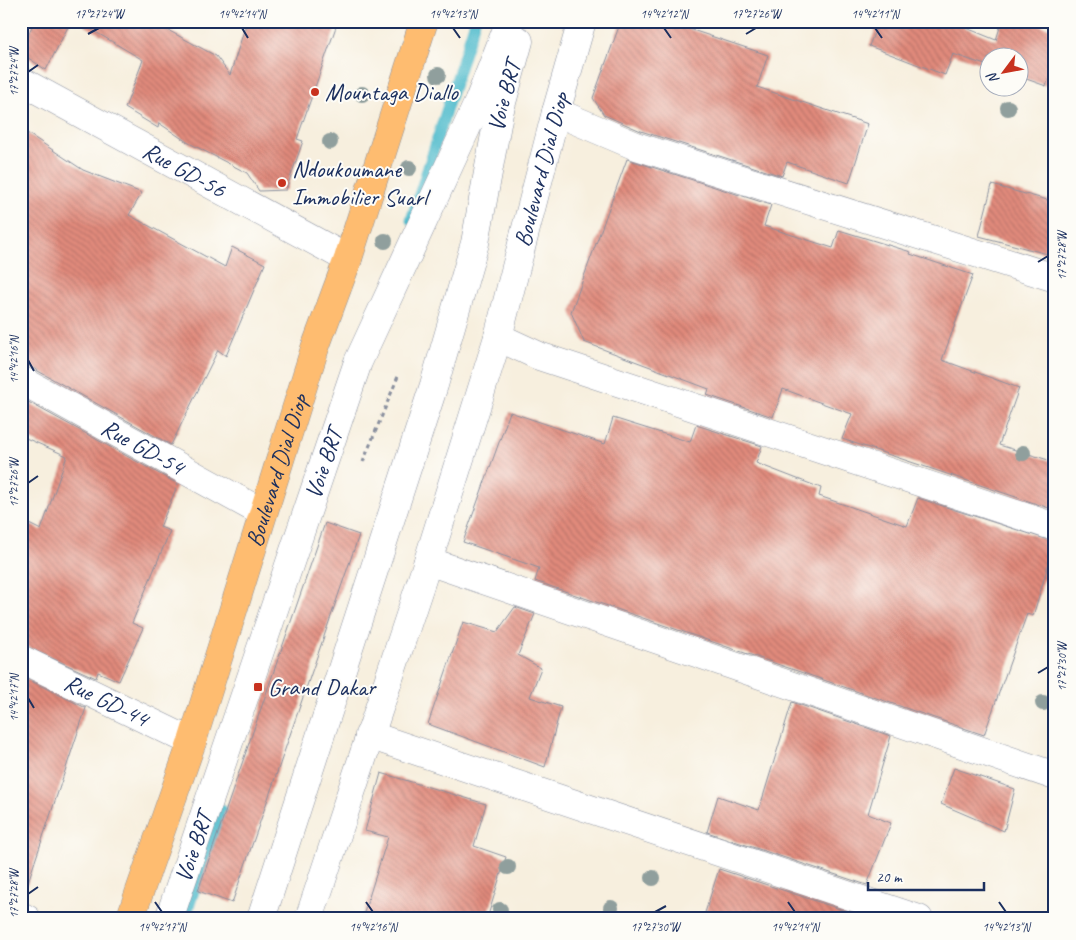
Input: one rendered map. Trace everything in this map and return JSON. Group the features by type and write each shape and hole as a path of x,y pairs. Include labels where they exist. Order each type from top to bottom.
{"main road":[{"name":"Boulevard Dial Diop","path":"130,919 192,742 315,348 348,259 421,22"}],"street":[{"name":"Voie BRT","path":"169,919 358,362 478,103 510,21"},
{"name":"Voie BRT","path":"261,919 434,385 475,243 499,113 524,21"},
{"name":"Boulevard Dial Diop","path":"309,919 428,561 498,337 556,112 582,21"},
{"name":"Rue GD-56","path":"21,81 348,259"},
{"path":"556,112 636,146 1055,278"},
{"path":"498,337 539,356 1055,527"},
{"name":"Rue GD-54","path":"21,380 263,513"},
{"path":"428,561 1055,776"},
{"name":"Rue GD-44","path":"21,659 192,742"},
{"path":"369,735 919,919"},
{"path":"21,916 27,919"}],"path":[{"path":"362,464 398,374"}],"building":[{"path":"34,21 71,21 46,70 21,53"},
{"path":"77,21 151,21 216,56 230,75 247,21 338,21 297,139 303,141 286,190 259,191 247,173 187,142 159,123 158,128 125,108 143,60"},
{"path":"621,21 665,21 768,55 757,87 868,124 849,183 787,162 782,176 641,131 604,115 593,98"},
{"path":"874,21 966,21 964,27 996,40 1002,21 1028,21 1055,30 1055,60 1046,86 1028,80 1028,48 978,48 978,63 953,54 945,75 869,46 876,28 873,27"},
{"path":"21,129 83,170 142,193 129,215 225,267 232,247 265,264 226,356 218,350 171,445 29,366 21,364"},
{"path":"627,159 771,205 764,226 833,248 839,230 911,252 910,254 973,275 942,360 1019,388 999,445 1055,462 1055,510 842,439 852,414 783,389 773,417 707,395 709,389 584,342 571,312"},
{"path":"992,185 1055,202 1055,256 979,236"},
{"path":"21,398 178,484 160,527 170,531 132,623 143,628 119,681 98,672 96,678 21,644 21,520 41,530 67,456 21,436"},
{"path":"510,412 605,444 613,418 690,442 696,425 762,446 756,463 821,488 819,496 907,526 918,498 1055,542 1033,616 1027,614 984,735 535,581 539,568 463,542"},
{"path":"325,523 359,535 232,903 198,891"},
{"path":"515,607 535,614 518,655 541,668 530,697 561,707 545,767 428,724 463,622 497,632"},
{"path":"21,676 86,708 26,888 21,887"},
{"path":"792,702 891,736 868,814 891,823 867,885 707,832 718,796 759,810"},
{"path":"954,768 1015,789 1004,831 941,804"},
{"path":"381,773 486,804 474,846 506,857 487,919 362,919 388,837 365,831"},
{"path":"719,869 855,914 853,919 703,919"}],"waterway":[{"path":"411,220 475,21"},
{"path":"185,919 221,809"}],"place":[{"name":"Mountaga Diallo","path":"315,92"},
{"name":"Ndoukoumane Immobilier Suarl","path":"282,183"},
{"name":"Grand Dakar","path":"258,687"}]}
